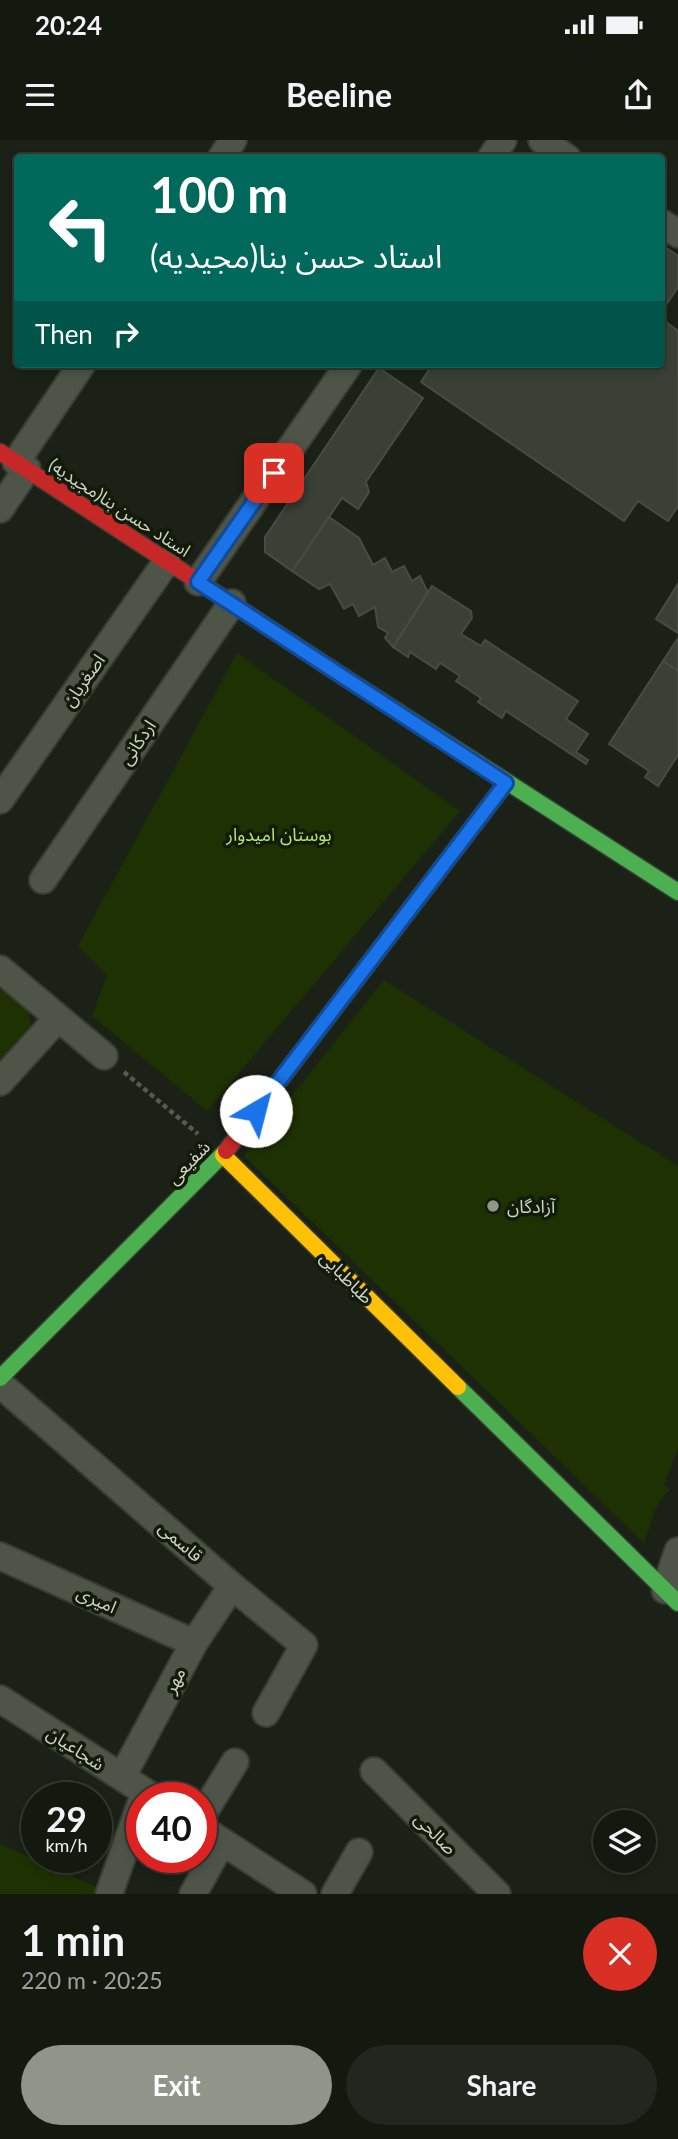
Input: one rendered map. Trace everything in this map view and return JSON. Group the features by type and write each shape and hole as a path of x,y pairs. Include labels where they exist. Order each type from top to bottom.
{"street":[{"path":"542,140 561,154"},
{"path":"0,509 14,461 79,368"},
{"path":"198,582 346,368"},
{"name":"استاد حسن بنا(مجیدیه)","path":"14,461 506,783 678,892"},
{"name":"اصغریان","path":"0,800 167,561"},
{"name":"اردکانی","path":"43,880 232,603"},
{"name":"شفیعی","path":"0,1378 223,1155 506,783"},
{"path":"0,969 104,1056"},
{"path":"0,1082 58,1018"},
{"name":"طباطبایی","path":"223,1155 671,1597"},
{"name":"قاسمی","path":"0,1384 232,1586 304,1645 266,1713"},
{"path":"671,1597 678,1551"},
{"name":"امیری","path":"1,1558 194,1643"},
{"name":"مهر","path":"122,1777 194,1643 232,1586"},
{"name":"شجاعیان","path":"0,1699 128,1782"},
{"path":"217,1791 236,1762"},
{"name":"صالحی","path":"374,1771 497,1894"},
{"path":"217,1838 303,1894"},
{"path":"109,1894 126,1848"},
{"path":"335,1894 359,1852"},
{"path":"193,1894 200,1873"}],"path":[{"path":"104,1056 223,1155"}],"green space":[{"name":"بوستان امیدوار","path":"237,653 460,811 207,1111 92,1016 107,975 78,946"},
{"name":"آزادگان","path":"384,980 678,1166 678,1449 664,1485 670,1490 657,1505 644,1543 244,1156"},
{"path":"0,982 28,1005 32,1031 0,1066"},
{"path":"0,1844 21,1853 21,1873 65,1873 97,1887 94,1894 0,1894"}],"building":[{"path":"665,247 678,256 678,287 665,306"},
{"path":"665,321 678,331 678,506 668,521 638,501 624,521 421,382 430,368 665,368"},
{"path":"379,368 423,398 366,482 369,492 358,509 342,498 292,571 265,552 265,537"},
{"path":"329,517 359,538 373,565 385,558 392,572 404,566 412,581 420,576 428,593 393,647 385,638 388,633 378,627 375,607 359,616 353,604 344,609 330,584 319,589 292,571"},
{"path":"678,584 678,633 656,619"},
{"path":"432,586 471,611 472,618 461,634 481,646 485,640 578,701 566,719 588,734 576,752 588,760 586,764 506,711 502,718 478,702 481,698 456,681 460,676 440,663 436,669 410,652 408,657 393,647"},
{"path":"678,638 678,671 663,661"},
{"path":"663,661 678,671 678,755 658,786 645,777 649,771 609,744"}],"traffic: fast":[{"path":"344,677 678,892"},
{"path":"0,1378 226,1151"},
{"path":"458,1387 678,1603"}],"traffic: slow":[{"path":"223,1155 458,1387"}],"traffic: jam":[{"path":"0,452 344,677"},
{"path":"226,1151 506,783"}],"place":[{"name":"آزادگان","path":"493,1206"}],"route":[{"path":"256,1111 506,783 198,582 274,473"}]}
